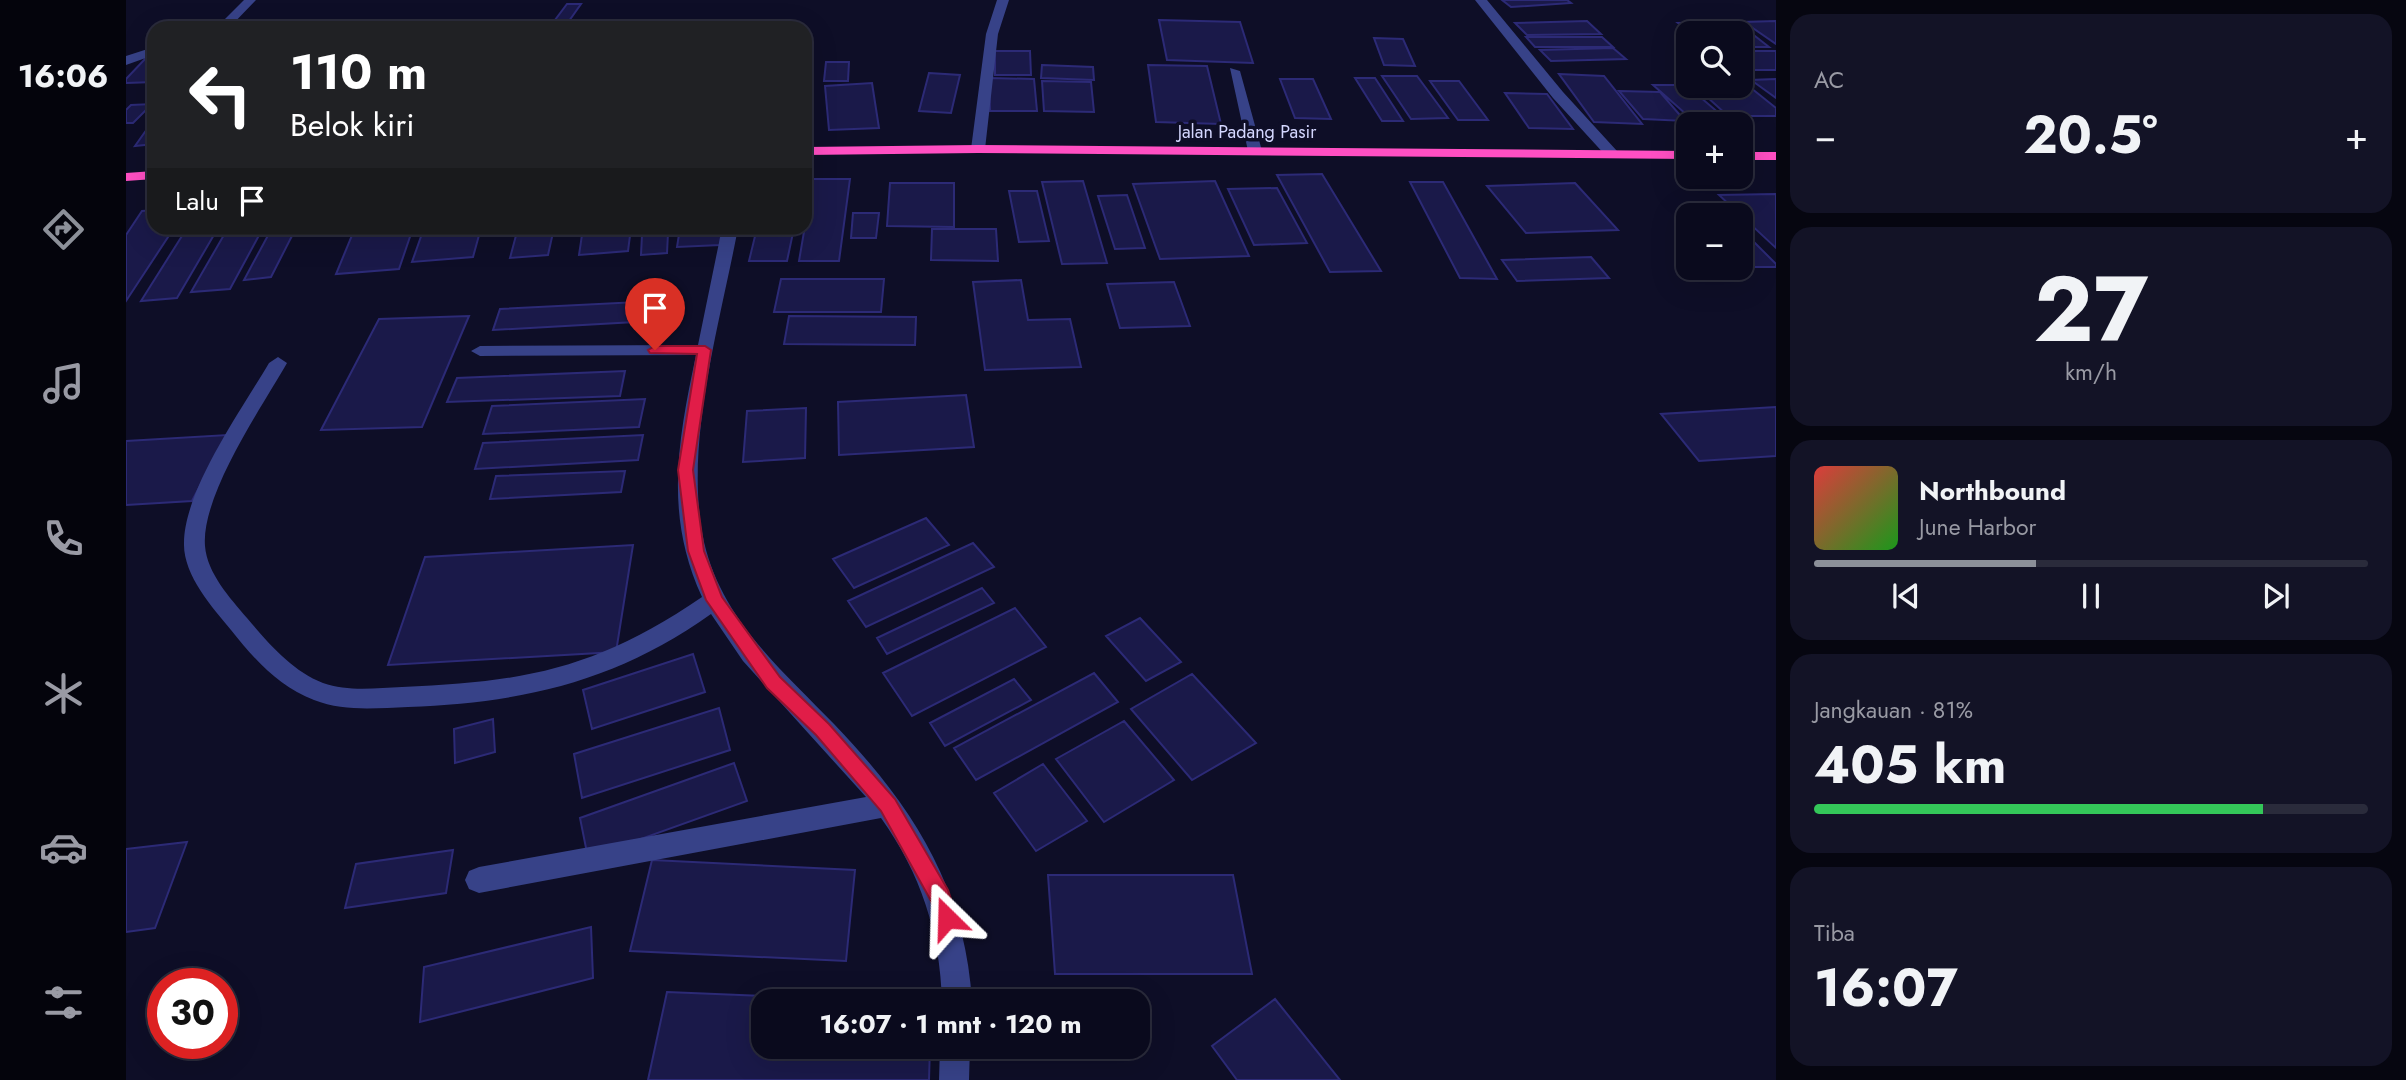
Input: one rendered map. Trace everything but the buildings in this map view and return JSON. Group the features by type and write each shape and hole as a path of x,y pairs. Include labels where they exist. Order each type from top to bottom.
{"highway":[{"name":"Jalan Padang Pasir","path":"812,151 978,149 1676,155"},
{"path":"1753,156 1776,156"},
{"path":"129,177 147,176"}],"street":[{"path":"229,21 250,0"},
{"path":"978,149 992,34 1003,0"},
{"path":"1481,0 1558,95 1612,154"},
{"path":"126,61 137,54 147,52"},
{"path":"1234,71 1255,151"},
{"path":"729,235 705,350 686,470 696,551 714,600 774,682 823,730 888,805 940,897 953,938 956,989"},
{"path":"480,351 705,350"},
{"path":"278,363 216,476 197,525 194,543 198,559 222,603 252,641 286,674 323,694 365,698 475,694 523,686 570,676 629,652 656,639 714,600"},
{"path":"479,880 888,805"},
{"path":"954,1080 955,1059"}],"route":[{"path":"655,350 705,350 689,435 686,470 689,514 696,551 714,600 738,638 774,682 865,775 888,805 908,836 940,897 947,918"}]}
